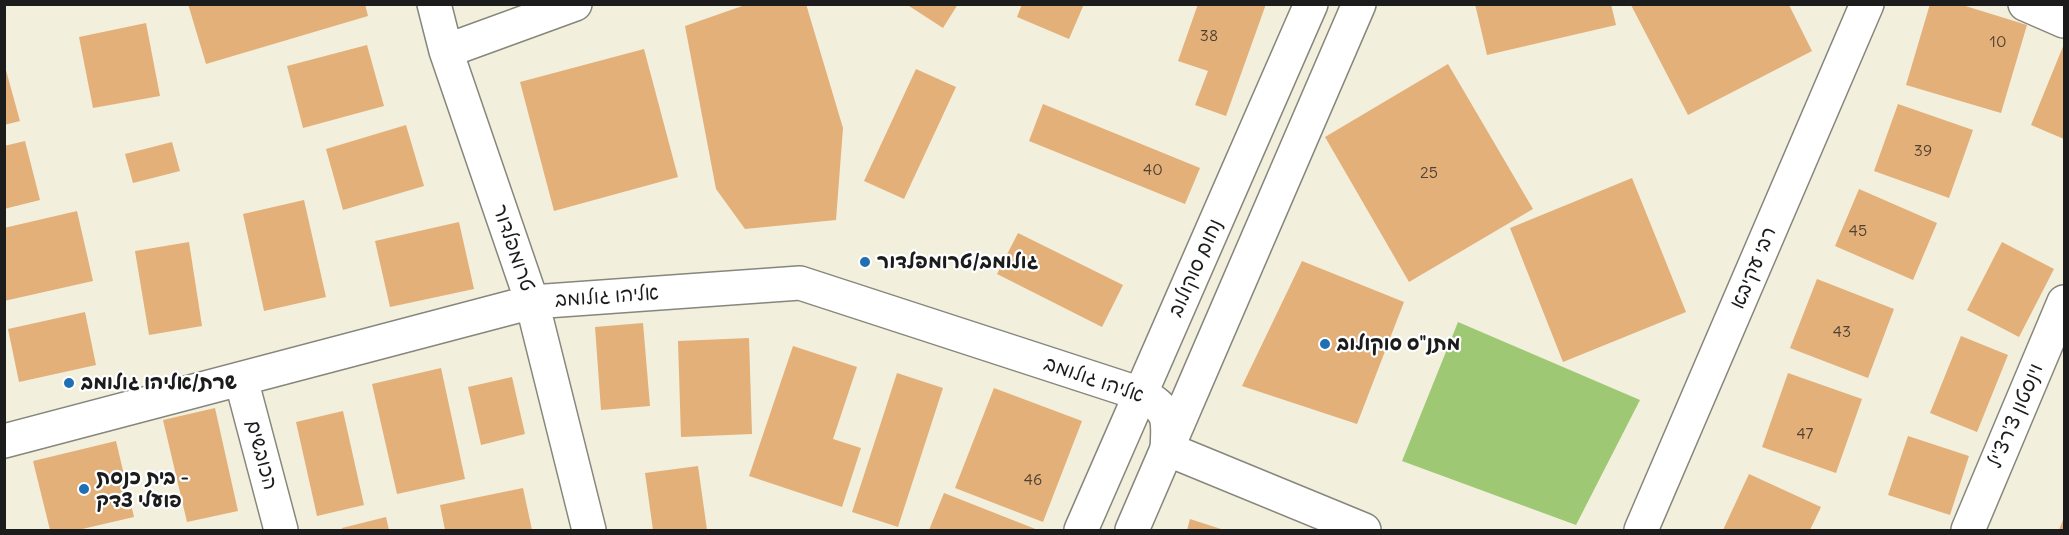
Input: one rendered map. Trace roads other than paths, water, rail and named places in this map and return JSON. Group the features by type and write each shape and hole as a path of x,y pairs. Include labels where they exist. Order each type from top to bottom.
{"street":[{"name":"טרומפלדור","path":"434,4 446,51 531,302 589,531"},
{"path":"446,51 574,4"},
{"name":"נחום סוקולוב","path":"1081,531 1311,4"},
{"path":"1132,531 1359,4"},
{"name":"רבי עקיבא","path":"1641,531 1868,4"},
{"path":"2025,4 2064,21"},
{"name":"אליהו גולומב","path":"4,443 531,302 800,283 1141,394 1158,403 1168,422 1167,449"},
{"name":"וינסטון צ'רצ'יל","path":"1968,531 2064,302"},
{"name":"הכובשים","path":"241,379 281,531"},
{"path":"4,443 6,450 4,464"},
{"path":"1167,449 1364,531"}],"place":[{"name":"גולומב/טרומפלדור","path":"865,262"},
{"name":"מתנ\"ס סוקולוב","path":"1325,344"},
{"name":"שרת/אליהו גולומב","path":"69,383"},
{"name":"בית כנסת - פועלי צדק","path":"84,489"}]}
